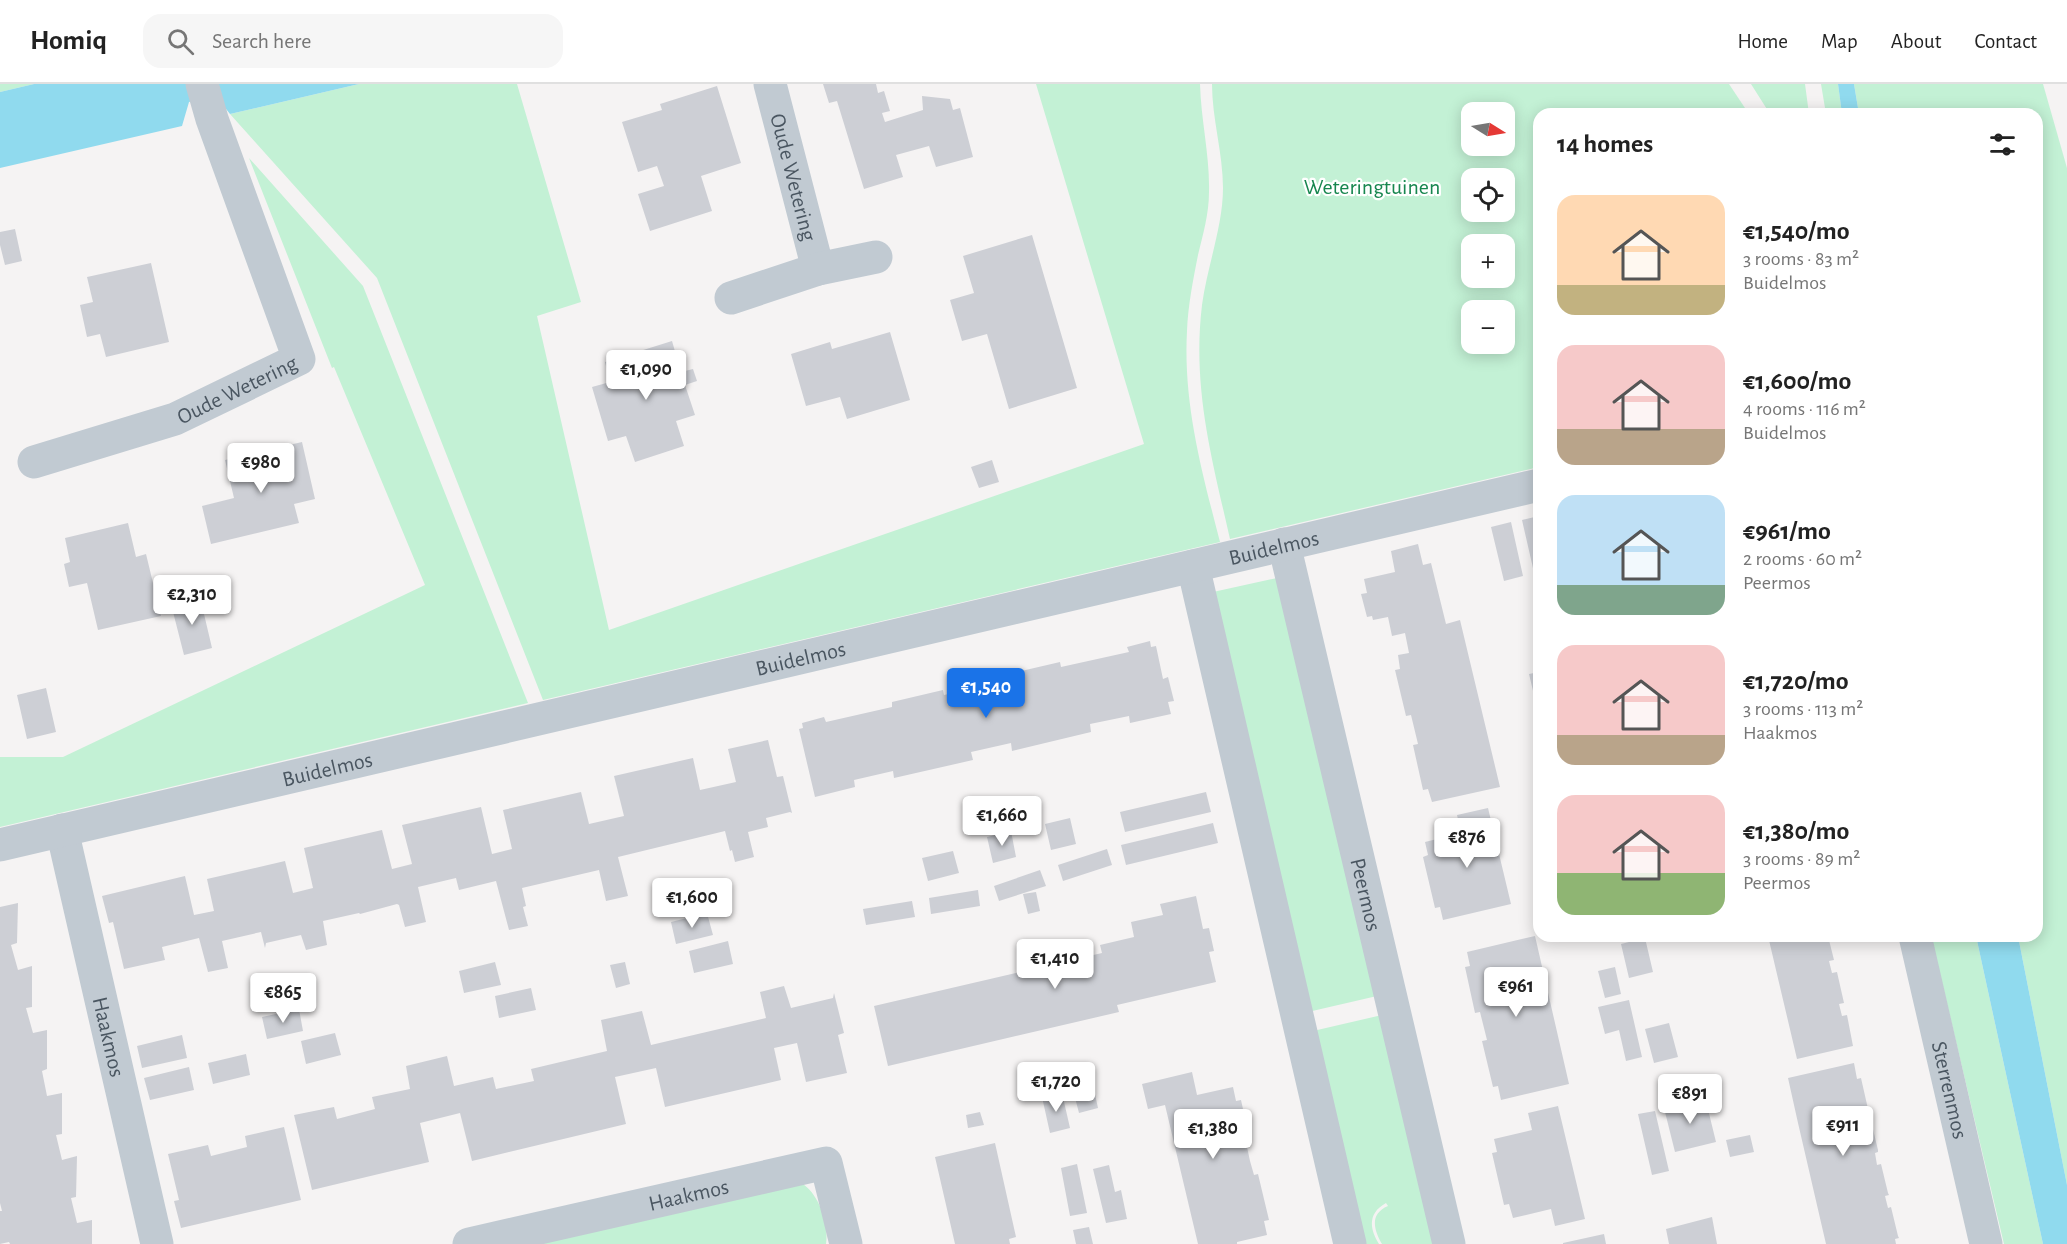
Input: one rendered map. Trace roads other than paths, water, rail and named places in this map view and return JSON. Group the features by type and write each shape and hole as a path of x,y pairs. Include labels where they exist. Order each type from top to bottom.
{"street":[{"name":"Oude Wetering","path":"34,462 175,419 299,359 212,119 202,84"},
{"name":"Oude Wetering","path":"770,84 818,269"},
{"name":"Oude Wetering","path":"731,298 818,269 876,257"},
{"name":"Buidelmos","path":"0,844 1533,486"},
{"name":"Peermos","path":"1284,544 1449,1244"},
{"path":"1193,566 1350,1244"},
{"name":"Haakmos","path":"62,830 157,1244"},
{"name":"Sterrenmos","path":"1916,942 1986,1244"},
{"name":"Haakmos","path":"469,1244 826,1162 846,1244"}],"water":[{"path":"34,84 359,84 230,114 215,95 189,102 182,126 0,168 0,92"},
{"path":"1838,84 1854,84 1858,108 1841,108"},
{"path":"1977,942 2019,942 2067,1185 2067,1244 2043,1244"}],"park label":[{"name":"Weteringtuinen","path":"1372,186"}]}
